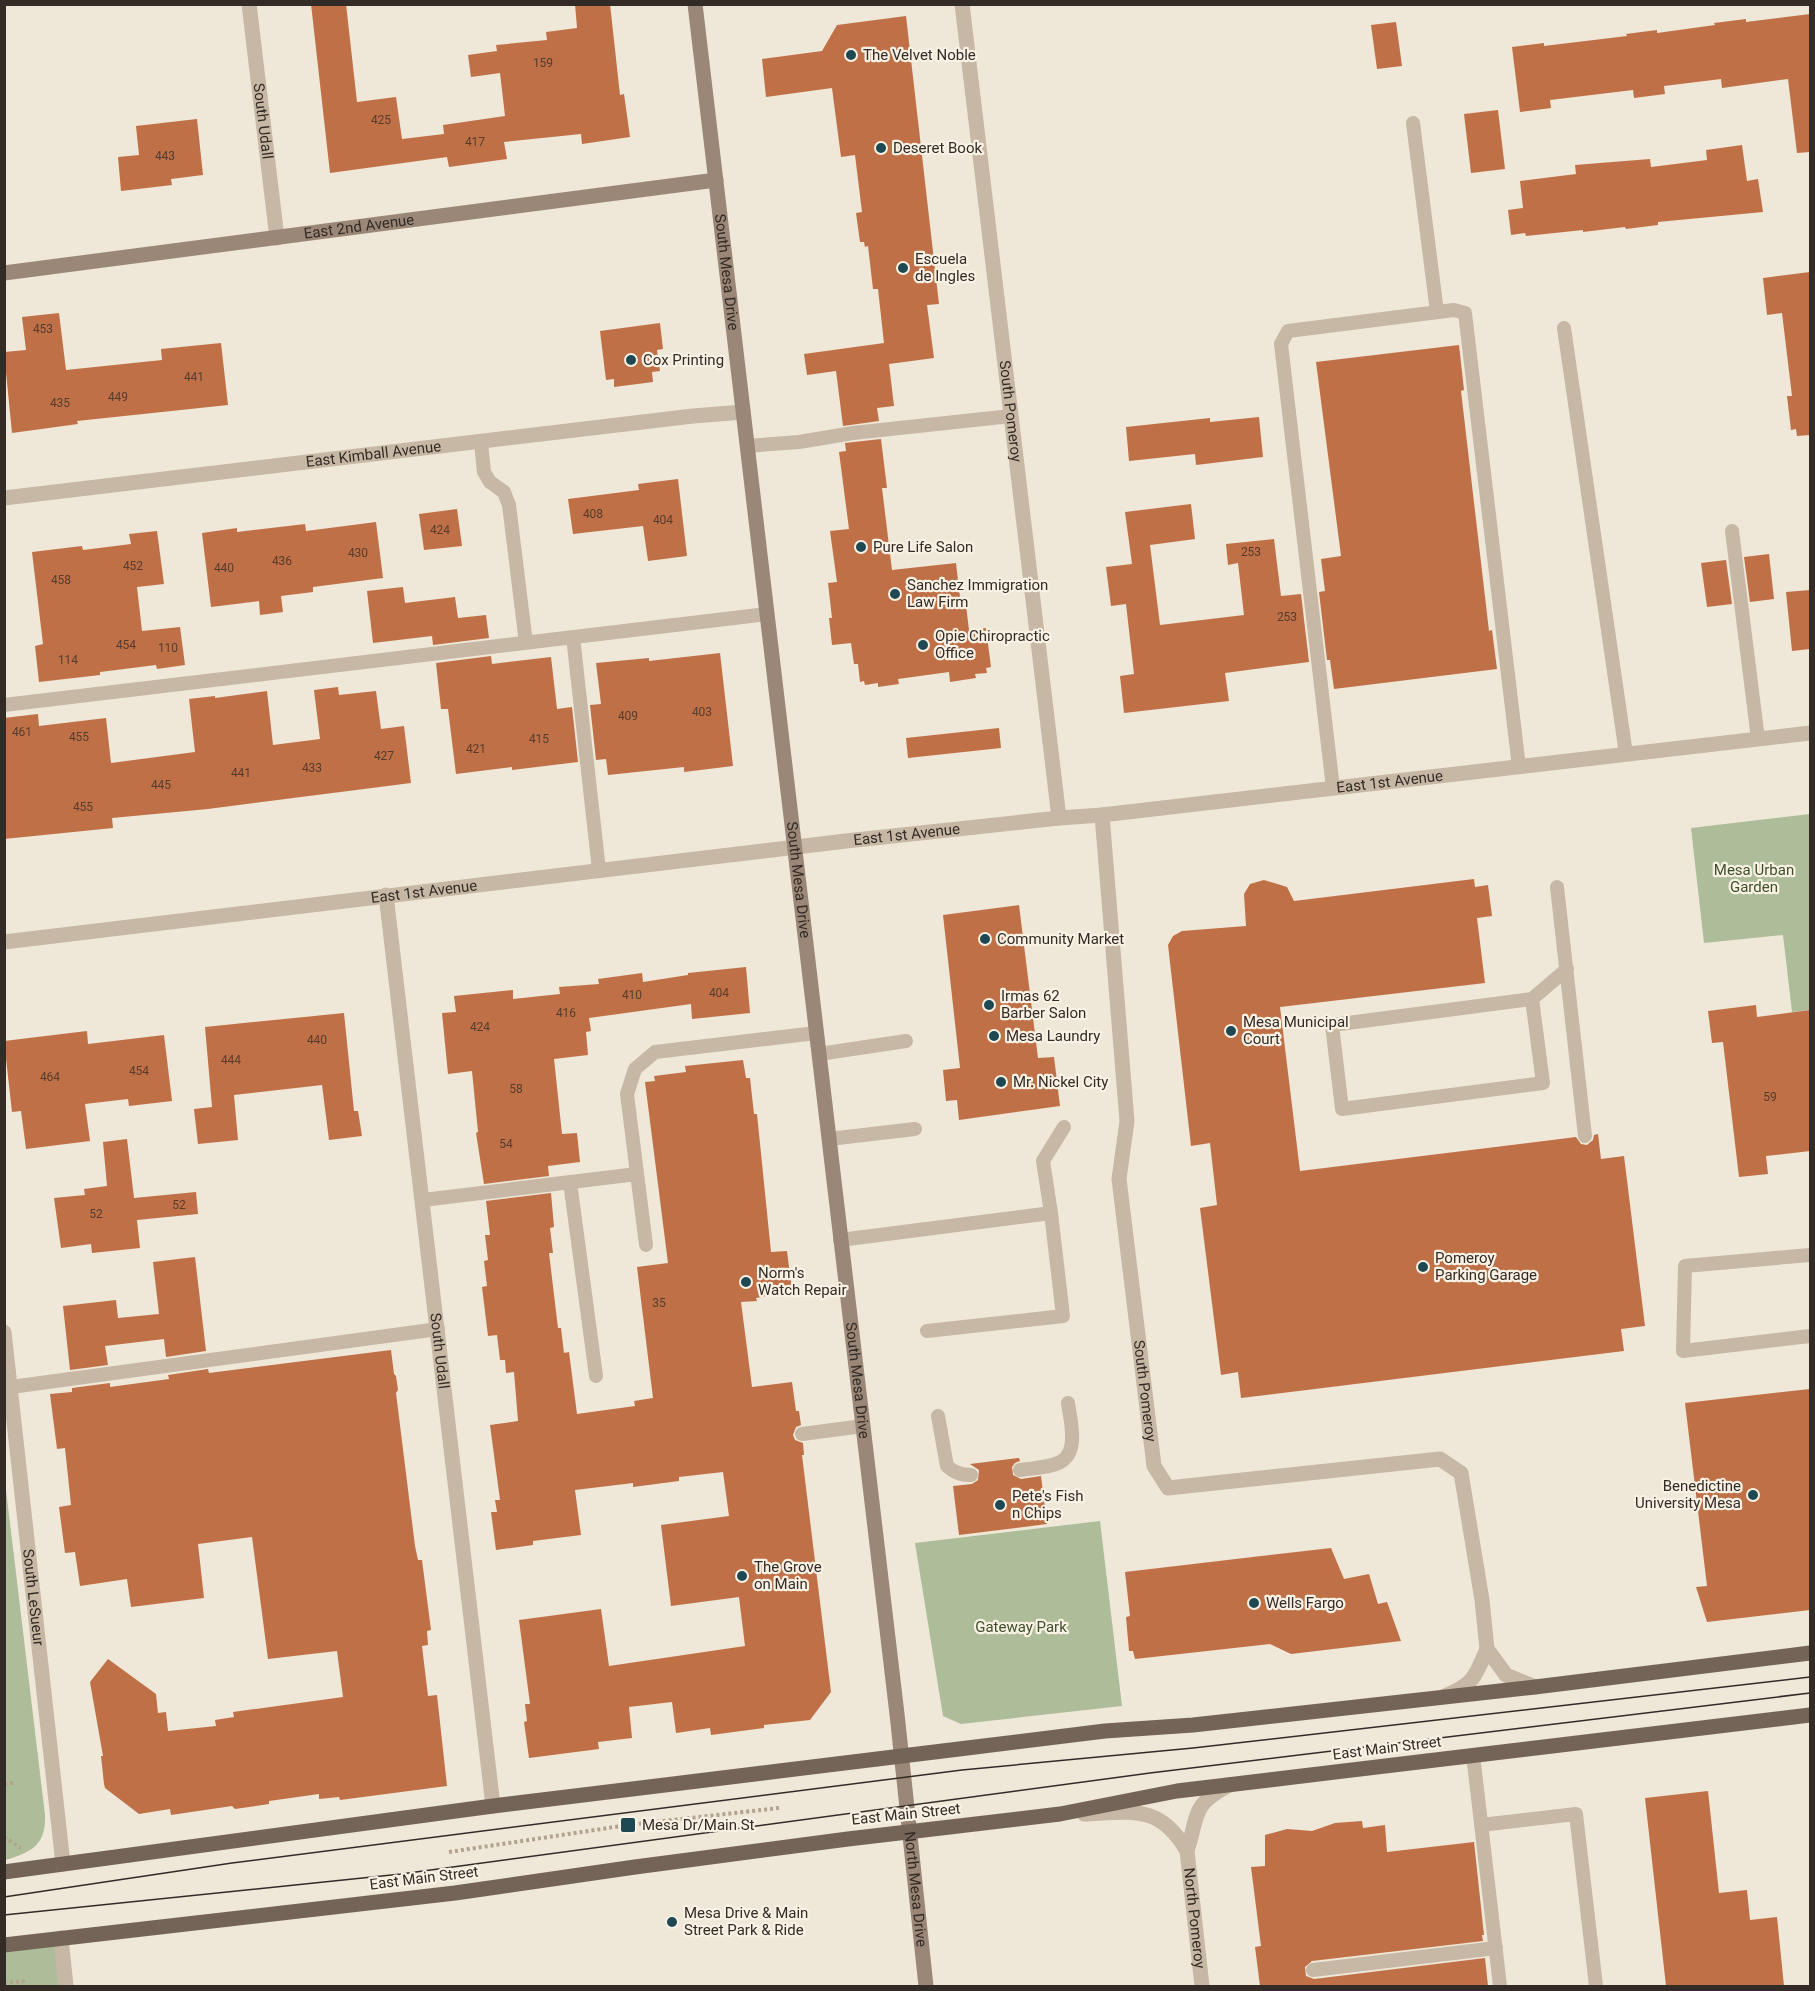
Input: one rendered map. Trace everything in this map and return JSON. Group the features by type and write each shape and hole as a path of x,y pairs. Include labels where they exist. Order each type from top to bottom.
{"main road":[{"name":"South Mesa Drive","path":"695,4 902,1756"},
{"name":"East 2nd Avenue","path":"4,273 716,180"},
{"path":"4,1872 493,1806 1105,1731 1193,1725 1535,1687 1810,1653"},
{"name":"East Main Street","path":"4,1945 424,1897 634,1866 1060,1814 1177,1791 1810,1715"},
{"name":"North Mesa Drive","path":"902,1756 908,1833 926,1986"}],"street":[{"name":"South Udall","path":"249,4 277,238"},
{"name":"South Pomeroy","path":"962,4 1059,818"},
{"name":"East Kimball Avenue","path":"4,498 693,416 743,412"},
{"name":"East 1st Avenue","path":"4,942 599,870 1102,815 1810,733"},
{"name":"South Pomeroy","path":"1102,815 1127,1121 1119,1179 1154,1466 1168,1488 1440,1459 1461,1473 1482,1600 1487,1649 1506,1676 1535,1687"},
{"name":"South Udall","path":"386,895 493,1806"},
{"name":"South LeSueur","path":"4,1332 63,1864"},
{"path":"1442,1697 1462,1689 1473,1680 1487,1649"},
{"name":"North Pomeroy","path":"1203,1986 1186,1851 1199,1806 1205,1799 1231,1785"},
{"name":"North Pomeroy","path":"1060,1814 1144,1814 1170,1827 1186,1851"},
{"path":"61,1938 66,1986"}],"lane":[{"path":"1413,123 1437,312"},
{"path":"1333,788 1281,344 1288,331 1454,310 1464,313 1520,767"},
{"path":"1564,328 1626,754"},
{"path":"747,446 799,442 853,433 1011,416"},
{"path":"481,443 484,472 490,482 504,492 509,505 526,643"},
{"path":"1732,531 1758,739"},
{"path":"4,705 767,614"},
{"path":"573,637 599,870"},
{"path":"1557,887 1585,1136"},
{"path":"1532,999 1543,1083 1342,1109 1332,1025 1532,999 1567,969"},
{"path":"646,1245 627,1094 635,1069 655,1052 816,1033"},
{"path":"819,1054 906,1041"},
{"path":"927,1331 1063,1316 1043,1161 1064,1127"},
{"path":"829,1139 915,1129"},
{"path":"423,1200 637,1174"},
{"path":"570,1182 596,1376"},
{"path":"840,1240 1051,1213"},
{"path":"1810,1255 1685,1266 1683,1352 1810,1336"},
{"path":"11,1387 438,1329"},
{"path":"1020,1470 1062,1461 1070,1449 1068,1402"},
{"path":"938,1416 948,1466 962,1475 971,1475"},
{"path":"802,1434 862,1426"},
{"path":"1473,1755 1500,1986"},
{"path":"1481,1825 1576,1814 1596,1986"},
{"path":"1313,1970 1496,1948"}],"path":[{"path":"4,1785 13,1783"},
{"path":"449,1852 628,1825 779,1808"},
{"path":"4,1837 21,1848"},
{"path":"4,1983 23,1981 24,1986"}],"green space":[{"name":"Mesa Urban Garden","path":"1810,814 1810,1010 1792,1012 1783,935 1704,943 1691,828"},
{"path":"4,1473 45,1815 43,1834 36,1846 23,1854 5,1860"},
{"name":"Gateway Park","path":"1100,1521 1122,1706 961,1724 943,1716 915,1543"},
{"path":"61,1938 66,1986 5,1986 4,1945"}],"building":[{"path":"311,4 346,4 357,102 396,97 402,139 444,134 443,125 505,116 500,73 471,77 468,55 497,51 496,45 547,40 546,32 577,28 575,4 610,4 620,95 624,94 630,137 582,144 581,134 504,142 507,159 449,167 447,157 330,173"},
{"path":"1810,14 1810,152 1797,153 1788,79 1722,88 1721,79 1664,86 1665,94 1634,98 1633,90 1550,100 1551,108 1520,112 1512,47 1544,43 1544,46 1657,30 1657,33 1746,19 1746,22"},
{"path":"906,16 939,304 927,305 934,358 889,364 894,406 877,408 879,421 843,426 836,371 807,375 804,354 884,343 878,289 873,289 868,246 865,247 864,242 860,242 856,213 862,212 855,155 841,157 832,88 766,97 762,59 822,51 837,25"},
{"path":"1396,22 1402,66 1377,69 1371,25"},
{"path":"1498,110 1505,169 1471,173 1464,114"},
{"path":"197,119 203,175 171,179 172,185 121,191 118,157 139,155 136,126"},
{"path":"1742,145 1747,181 1758,179 1763,212 1658,222 1658,225 1626,229 1625,227 1526,236 1525,233 1511,235 1508,210 1523,208 1520,181 1576,174 1575,165 1650,159 1651,167 1707,160 1706,150"},
{"path":"1810,272 1810,435 1797,436 1796,429 1791,430 1787,396 1792,396 1782,313 1767,315 1763,278"},
{"path":"59,313 66,370 162,360 161,349 221,343 228,405 77,421 78,424 12,433 4,352 26,350 22,317"},
{"name":"Cox Printing","path":"660,323 663,349 657,350 660,371 652,372 653,382 614,387 614,379 606,380 600,331"},
{"path":"1459,345 1464,390 1461,391 1489,631 1492,630 1497,669 1334,689 1330,660 1327,660 1319,592 1325,591 1321,559 1341,556 1316,362"},
{"path":"1259,417 1263,457 1196,465 1195,454 1129,461 1126,427 1210,418 1210,422"},
{"path":"881,439 887,488 882,488 892,570 956,563 961,606 966,605 969,630 986,628 991,667 986,668 987,673 975,674 976,678 950,682 949,672 898,679 899,684 878,687 878,683 865,685 864,681 860,682 858,664 854,664 851,643 832,645 828,583 837,582 830,531 849,529 839,452 846,451 845,443"},
{"path":"678,479 687,556 648,561 643,526 573,534 568,499 639,490 638,484"},
{"path":"1191,504 1195,539 1150,545 1160,625 1244,615 1238,563 1228,565 1226,544 1274,539 1281,596 1301,594 1309,662 1225,673 1229,701 1124,713 1120,676 1134,674 1126,604 1111,606 1106,567 1132,564 1125,512"},
{"path":"457,509 462,546 424,550 419,514"},
{"path":"376,522 383,578 313,587 313,592 281,596 283,612 260,615 259,601 211,607 202,533 237,528 237,532 305,524 306,531"},
{"path":"157,531 164,584 137,587 142,631 180,627 185,665 157,669 156,665 100,672 100,675 39,682 35,646 43,644 32,552 82,546 83,550 131,544 129,534"},
{"path":"1769,554 1774,599 1750,602 1744,557"},
{"path":"1726,560 1732,604 1707,607 1701,563"},
{"path":"403,587 405,603 455,597 458,618 486,615 489,638 433,645 432,636 373,643 367,591"},
{"path":"1810,590 1810,649 1792,651 1786,592"},
{"path":"720,653 733,766 684,772 684,767 608,775 606,759 596,760 590,705 601,704 596,663 649,658 649,661"},
{"path":"491,656 492,664 551,657 557,709 572,707 578,762 456,774 448,709 441,709 436,663"},
{"path":"338,687 339,695 376,691 381,729 404,726 411,783 208,809 112,818 113,828 4,839 4,718 38,714 39,726 106,718 111,763 195,752 189,699 215,696 215,698 267,691 273,745 320,739 314,690"},
{"path":"999,728 1001,748 908,758 906,738"},
{"name":"Pomeroy Parking Garage","path":"1474,879 1475,887 1488,885 1492,916 1477,918 1485,983 1280,1007 1300,1171 1576,1137 1581,1144 1587,1145 1593,1140 1594,1135 1598,1134 1601,1159 1624,1156 1645,1326 1621,1329 1624,1351 1241,1398 1238,1372 1221,1375 1200,1208 1217,1205 1210,1143 1191,1146 1168,945 1173,936 1182,931 1246,926 1244,894 1250,884 1264,880 1287,887 1294,901"},
{"path":"1019,905 1038,1058 1054,1057 1060,1106 959,1120 957,1100 946,1101 943,1070 960,1068 943,915"},
{"path":"746,967 750,1013 692,1019 691,1004 589,1018 591,1031 586,1032 588,1055 554,1059 562,1134 577,1133 580,1162 548,1166 549,1176 484,1184 476,1133 478,1132 472,1071 448,1074 442,1013 456,1012 454,996 513,990 513,999 560,994 559,987 599,984 598,979 642,973 643,982 688,975 688,973"},
{"path":"1756,1005 1757,1017 1810,1010 1810,1151 1766,1156 1768,1174 1739,1177 1723,1042 1712,1043 1708,1011"},
{"path":"344,1013 354,1111 358,1111 362,1136 329,1140 322,1085 234,1095 238,1140 198,1144 194,1109 212,1107 205,1027"},
{"path":"87,1031 88,1044 164,1035 172,1101 129,1106 128,1099 85,1104 90,1141 26,1149 21,1111 12,1112 4,1041"},
{"path":"743,1060 746,1078 750,1078 754,1114 757,1114 771,1252 787,1251 792,1291 767,1294 767,1296 756,1298 757,1301 741,1302 752,1387 792,1382 796,1411 799,1411 801,1425 796,1427 793,1435 795,1440 803,1443 804,1455 802,1455 831,1692 810,1720 764,1725 764,1728 711,1735 710,1728 676,1733 672,1702 629,1707 632,1738 598,1742 599,1749 529,1758 524,1722 527,1721 525,1704 530,1704 519,1620 601,1609 609,1666 745,1646 739,1597 671,1606 661,1525 729,1516 723,1472 679,1477 679,1481 633,1487 633,1483 575,1490 581,1535 533,1541 533,1545 496,1550 491,1512 497,1512 495,1500 500,1500 490,1425 518,1421 514,1372 506,1373 505,1360 500,1360 497,1335 488,1336 482,1287 487,1286 484,1261 488,1260 485,1235 490,1235 486,1201 551,1193 554,1227 550,1228 553,1253 549,1253 558,1328 561,1328 564,1353 569,1352 577,1414 635,1406 634,1401 653,1398 637,1267 668,1263 645,1082 655,1081 654,1076 686,1072 685,1066"},
{"path":"127,1139 134,1198 196,1192 198,1214 137,1220 140,1248 92,1253 91,1244 61,1248 54,1198 85,1195 84,1189 107,1186 103,1142"},
{"path":"195,1257 206,1351 166,1357 164,1339 105,1346 108,1365 70,1370 63,1306 116,1300 118,1318 159,1314 153,1262"},
{"path":"391,1350 398,1390 396,1393 415,1546 418,1560 422,1560 431,1630 427,1631 428,1645 422,1646 428,1696 437,1695 447,1786 340,1800 339,1797 319,1799 319,1794 269,1801 269,1804 235,1809 232,1806 171,1815 170,1809 139,1814 105,1788 104,1784 101,1756 103,1756 90,1682 108,1659 156,1694 158,1713 166,1712 168,1731 216,1726 215,1720 234,1717 233,1712 343,1697 337,1651 268,1659 252,1537 198,1544 204,1598 131,1607 127,1579 80,1586 75,1552 65,1553 59,1507 71,1505 65,1448 57,1449 50,1394 72,1392 72,1388 110,1383 110,1387 169,1379 168,1375 208,1369 209,1373"},
{"name":"Benedictine University Mesa","path":"1810,1389 1810,1610 1707,1622 1696,1587 1707,1586 1685,1403"},
{"name":"Pete's Fish n Chips","path":"1019,1458 1020,1461 1012,1467 1013,1475 1021,1479 1041,1476 1047,1524 959,1535 953,1486 972,1484 978,1480 979,1470 970,1464"},
{"name":"Wells Fargo","path":"1331,1548 1344,1579 1369,1574 1378,1604 1387,1602 1401,1641 1291,1654 1270,1644 1135,1659 1133,1651 1129,1651 1126,1617 1130,1616 1125,1572"},
{"path":"1708,1791 1719,1893 1747,1890 1750,1920 1777,1917 1784,1986 1666,1986 1645,1798"},
{"path":"1362,1821 1363,1828 1385,1825 1387,1852 1474,1842 1483,1941 1312,1961 1305,1967 1306,1976 1314,1979 1485,1958 1488,1986 1260,1986 1255,1947 1261,1946 1251,1867 1265,1866 1265,1835 1287,1829 1312,1831 1335,1823"}],"tram line":[{"path":"4,1897 232,1863 962,1770 1193,1748 1810,1677"},
{"path":"4,1915 401,1874 1150,1773 1810,1693"}],"place":[{"name":"The Velvet Noble","path":"851,55"},
{"name":"Deseret Book","path":"881,148"},
{"name":"Escuela de Ingles","path":"903,268"},
{"name":"Cox Printing","path":"631,360"},
{"name":"Pure Life Salon","path":"861,547"},
{"name":"Sanchez Immigration Law Firm","path":"895,594"},
{"name":"Opie Chiropractic Office","path":"923,645"},
{"name":"Community Market","path":"985,939"},
{"name":"Irmas 62 Barber Salon","path":"989,1005"},
{"name":"Mesa Municipal Court","path":"1231,1031"},
{"name":"Mesa Laundry","path":"994,1036"},
{"name":"Mr. Nickel City","path":"1001,1082"},
{"name":"Pomeroy Parking Garage","path":"1423,1267"},
{"name":"Norm's Watch Repair","path":"746,1282"},
{"name":"Benedictine University Mesa","path":"1753,1495"},
{"name":"Pete's Fish n Chips","path":"1000,1505"},
{"name":"The Grove on Main","path":"742,1576"},
{"name":"Wells Fargo","path":"1254,1603"},
{"name":"Mesa Dr/Main St","path":"628,1825"},
{"name":"Mesa Drive & Main Street Park & Ride","path":"672,1922"}]}
